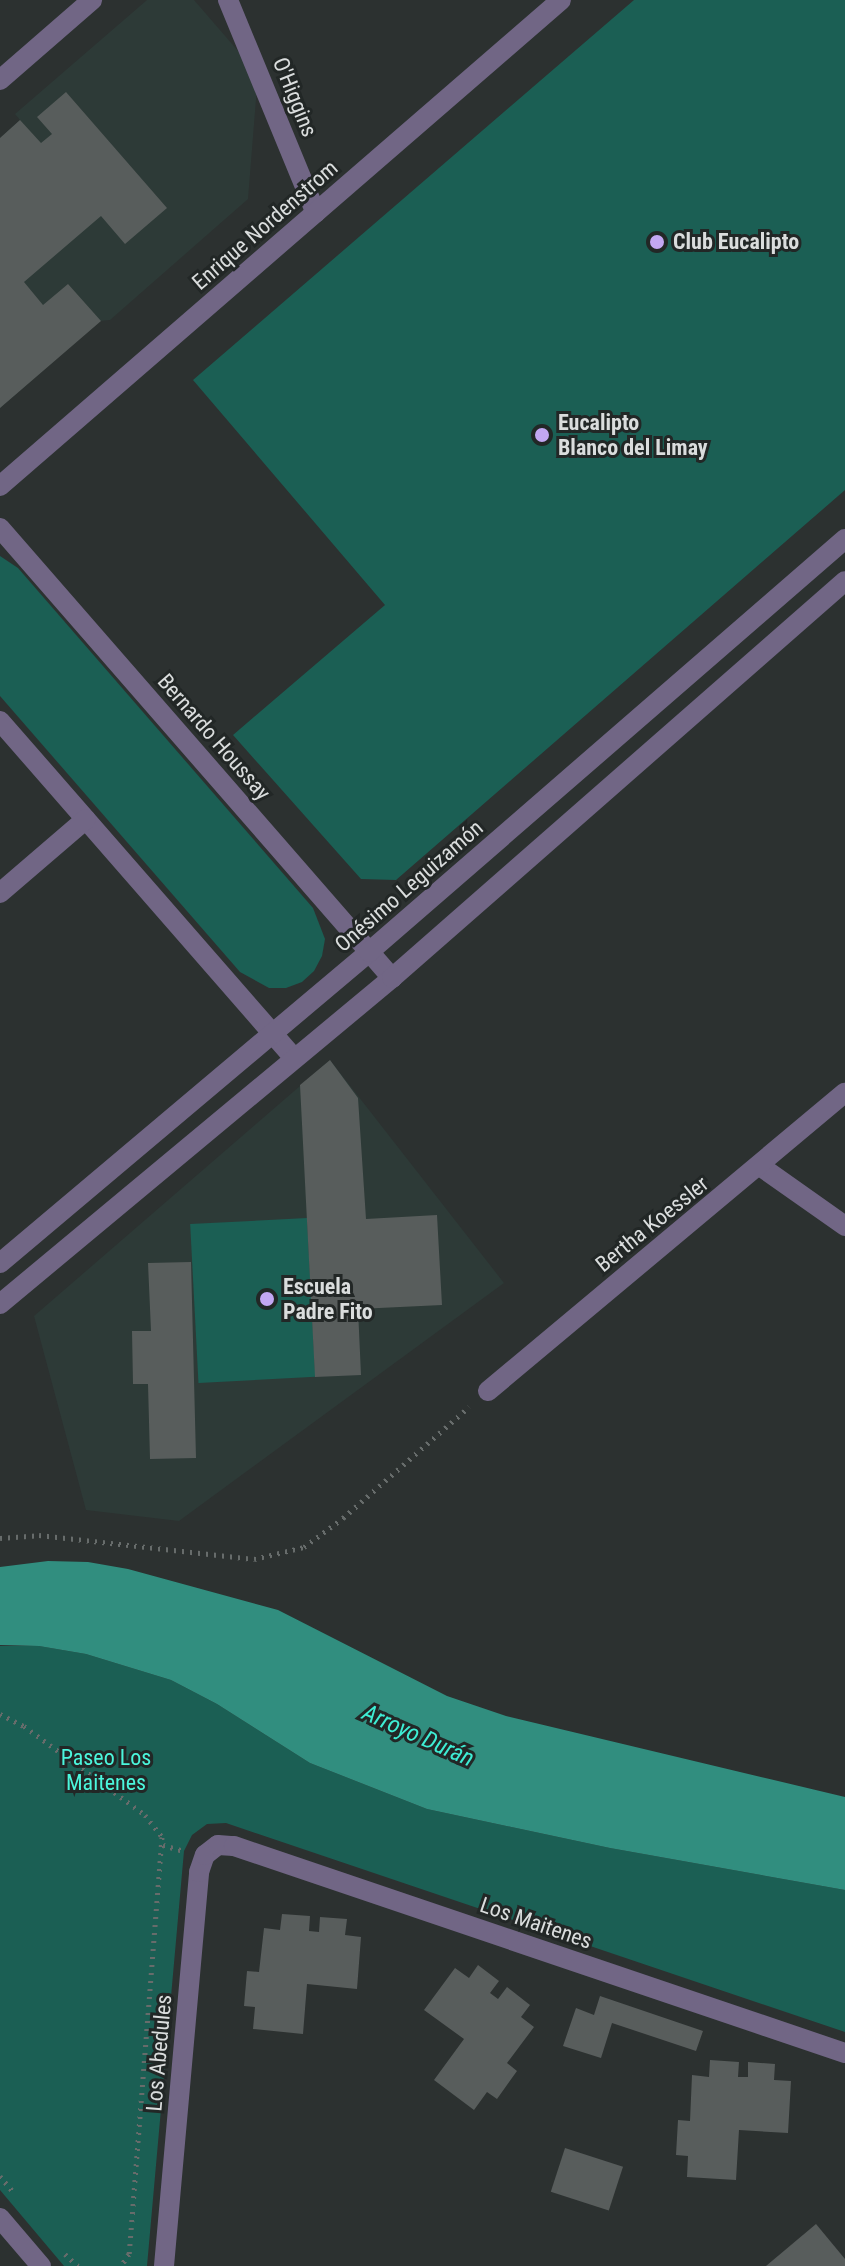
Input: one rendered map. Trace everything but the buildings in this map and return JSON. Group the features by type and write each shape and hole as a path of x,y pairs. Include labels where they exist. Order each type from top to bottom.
{"street":[{"path":"0,80 92,0"},
{"name":"O'Higgins","path":"228,0 316,213"},
{"name":"Enrique Nordenstrom","path":"0,486 561,0"},
{"name":"Bernardo Houssay","path":"0,528 392,978"},
{"name":"Onésimo Leguizamón","path":"0,1263 369,952 845,539"},
{"path":"0,1304 392,978 845,581"},
{"path":"0,721 294,1058"},
{"path":"0,893 86,819"},
{"name":"Bertha Koessler","path":"488,1391 845,1093"},
{"path":"760,1166 845,1226"},
{"name":"Los Maitenes","path":"211,1848 234,1846 845,2053"},
{"name":"Los Abedules","path":"164,2266 199,1872 211,1848"},
{"path":"0,2218 41,2266"}],"path":[{"path":"0,1538 39,1535 254,1559 304,1547 343,1518 488,1391"},
{"path":"0,1714 24,1726 145,1815 158,1828 163,1845 129,2254 121,2266"},
{"path":"163,1845 184,1851"}],"shaded area":[{"path":"147,0 194,0 258,74 248,199 110,320 100,321 0,408 0,138 20,120 15,114"},
{"name":"Escuela Padre Fito","path":"330,1060 504,1283 179,1521 86,1510 34,1316"}],"green space":[{"name":"Eucalipto Blanco del Limay","path":"634,0 845,0 845,490 396,880 361,879 233,735 385,605 193,380"},
{"path":"0,556 18,568 313,908 325,939 322,956 314,971 302,982 286,988 269,988 240,972 0,696"},
{"path":"307,1218 315,1377 198,1383 190,1224"},
{"name":"Paseo Los Maitenes","path":"0,1646 39,1646 86,1654 171,1680 217,1704 310,1763 427,1809 610,1848 845,1890 845,2032 226,1823 207,1824 192,1835 184,1851 147,2266 64,2266 0,2190"}],"water":[{"name":"Arroyo Durán","path":"48,1561 88,1562 128,1569 278,1610 447,1696 506,1716 845,1797 845,1890 610,1848 427,1809 310,1763 217,1704 171,1680 86,1654 39,1646 0,1645 0,1567"}],"place":[{"name":"Club Eucalipto","path":"657,242"},
{"name":"Eucalipto Blanco del Limay","path":"542,435"},
{"name":"Escuela Padre Fito","path":"267,1299"}]}
